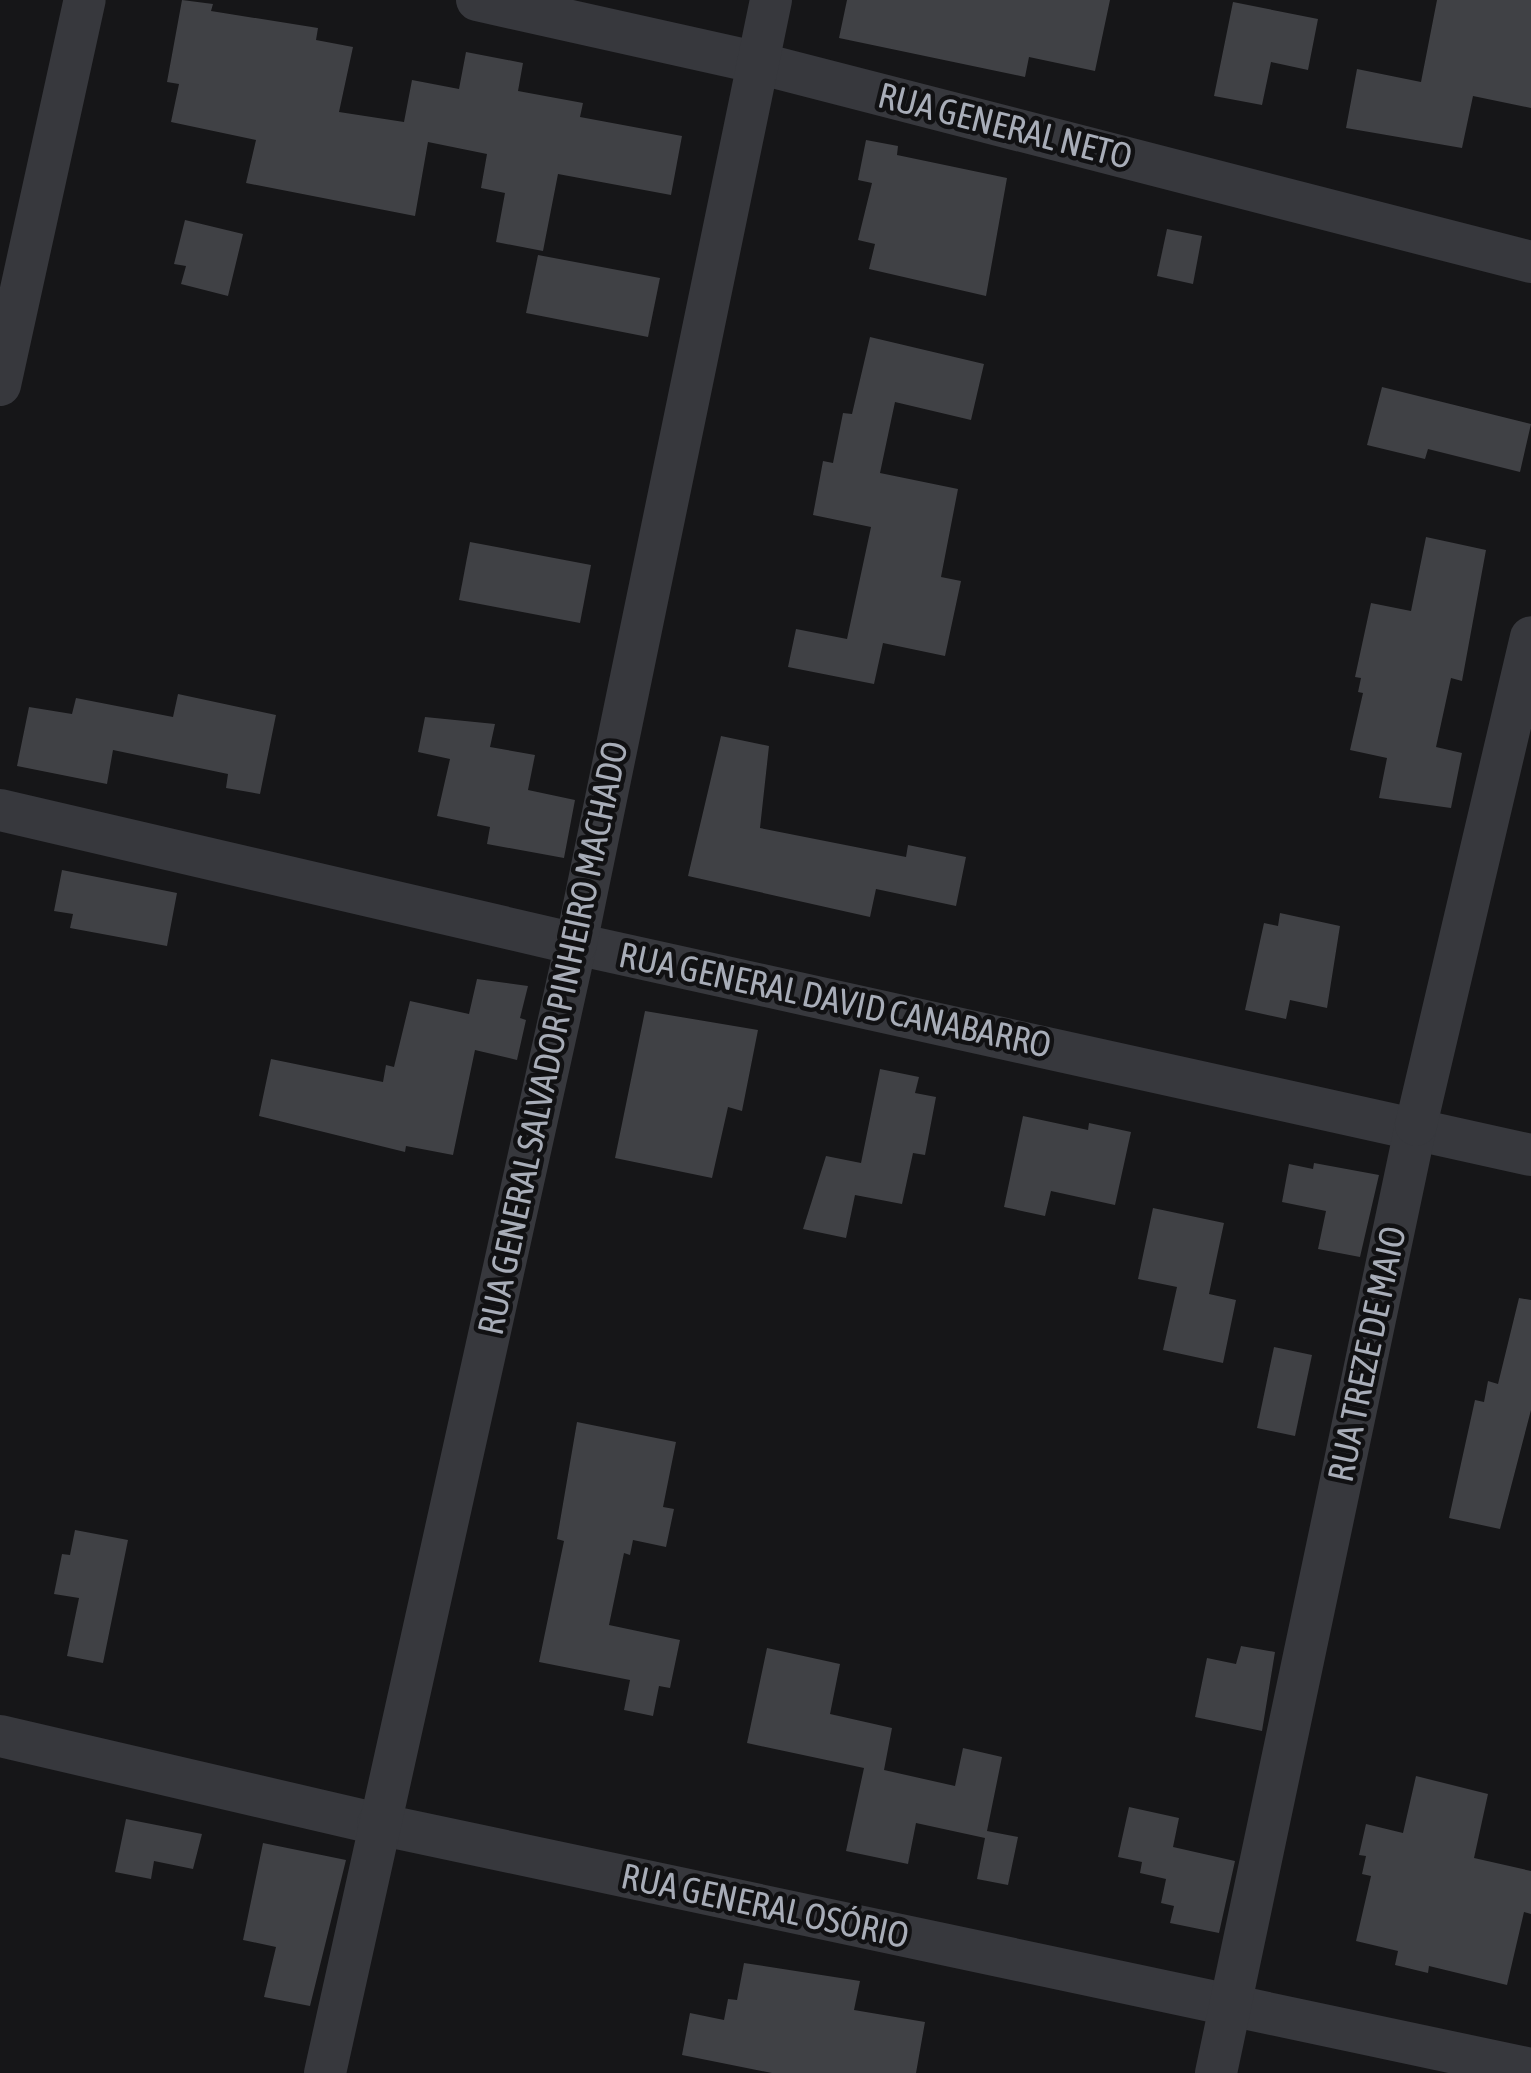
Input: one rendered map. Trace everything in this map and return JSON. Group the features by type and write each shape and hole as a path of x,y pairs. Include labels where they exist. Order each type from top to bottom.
{"street":[{"path":"0,385 85,0"},
{"name":"RUA GENERAL NETO","path":"478,0 758,63 1531,262"},
{"name":"RUA GENERAL SALVADOR PINHEIRO MACHADO","path":"325,2073 576,944 771,0"},
{"name":"RUA TREZE DE MAIO","path":"1216,2073 1416,1125 1531,637"},
{"name":"RUA GENERAL DAVID CANABARRO","path":"0,810 576,944 1416,1125 1531,1155"},
{"name":"RUA GENERAL OSÓRIO","path":"0,1736 379,1824 1531,2068"}],"building":[{"path":"182,0 213,4 211,11 318,28 316,40 353,47 339,112 404,122 412,80 459,89 466,52 523,63 518,91 583,103 580,117 682,136 671,195 558,174 543,251 496,242 505,193 481,188 487,154 428,142 415,216 246,183 256,140 171,122 179,84 167,82"},
{"path":"847,0 1110,0 1095,71 1029,57 1025,77 839,38"},
{"path":"1437,0 1531,0 1531,108 1473,96 1462,148 1346,128 1357,69 1421,82"},
{"path":"1233,2 1318,19 1308,70 1271,62 1262,105 1214,96"},
{"path":"866,140 898,146 897,155 1007,178 986,296 869,269 875,244 858,240 872,183 858,180"},
{"path":"185,220 243,234 228,296 181,284 186,266 174,264"},
{"path":"1167,229 1202,236 1193,284 1157,276"},
{"path":"538,255 660,278 648,337 526,313"},
{"path":"870,337 984,364 971,420 895,402 880,473 958,489 941,577 961,581 945,656 883,643 874,684 788,667 796,629 847,639 871,527 813,515 823,461 833,463 843,413 852,414"},
{"path":"1382,387 1531,424 1520,472 1428,449 1425,459 1367,445"},
{"path":"1426,537 1486,550 1462,681 1451,678 1436,747 1462,753 1451,808 1379,798 1387,758 1350,750 1363,693 1358,692 1361,678 1355,677 1371,603 1411,611"},
{"path":"470,542 591,565 580,623 459,600"},
{"path":"178,694 276,715 260,794 226,788 228,774 113,750 107,784 17,766 29,707 72,714 76,698 173,717"},
{"path":"425,717 495,724 490,747 535,755 528,790 575,800 564,858 487,844 490,827 437,816 450,759 418,752"},
{"path":"721,736 769,746 760,828 906,857 908,845 966,857 956,906 876,889 870,917 688,876"},
{"path":"62,870 177,893 167,946 70,928 73,914 54,911"},
{"path":"1280,913 1340,926 1327,1008 1290,1000 1286,1019 1245,1010 1264,923 1278,926"},
{"path":"477,979 528,986 520,1018 526,1020 517,1060 475,1050 453,1155 406,1146 405,1152 259,1116 271,1059 383,1082 386,1065 394,1067 410,1001 469,1014"},
{"path":"645,1011 758,1030 742,1111 728,1107 712,1178 615,1158"},
{"path":"880,1069 919,1077 915,1093 936,1097 925,1155 913,1153 902,1204 855,1195 846,1238 803,1229 826,1156 861,1163"},
{"path":"1023,1116 1088,1130 1089,1123 1131,1132 1115,1205 1051,1191 1045,1216 1004,1207"},
{"path":"1314,1163 1379,1175 1360,1257 1318,1249 1326,1211 1282,1202 1289,1164 1313,1169"},
{"path":"1153,1208 1224,1223 1209,1294 1236,1300 1223,1363 1163,1350 1177,1287 1138,1279"},
{"path":"1519,1298 1531,1300 1531,1410 1500,1529 1449,1518 1475,1400 1484,1402 1488,1381 1498,1384"},
{"path":"1274,1347 1312,1355 1295,1436 1257,1428"},
{"path":"577,1422 676,1442 663,1507 674,1509 666,1547 633,1540 630,1555 624,1553 609,1625 680,1640 670,1688 659,1686 653,1716 624,1710 630,1680 539,1662 564,1541 557,1539"},
{"path":"75,1530 128,1540 103,1663 67,1656 79,1598 54,1594 62,1554 70,1555"},
{"path":"1241,1646 1275,1652 1262,1731 1195,1717 1207,1658 1236,1664"},
{"path":"767,1648 840,1664 830,1714 892,1728 884,1770 955,1786 963,1748 1002,1757 987,1831 1018,1837 1008,1885 977,1879 985,1838 916,1823 908,1864 846,1851 864,1768 747,1743"},
{"path":"1416,1776 1488,1794 1474,1858 1531,1871 1531,1914 1524,1912 1507,1985 1429,1966 1428,1973 1395,1965 1398,1951 1356,1941 1371,1876 1362,1874 1366,1856 1359,1855 1366,1824 1403,1833"},
{"path":"1129,1807 1179,1818 1173,1847 1235,1861 1219,1933 1170,1923 1174,1906 1161,1903 1166,1879 1140,1873 1142,1862 1118,1857"},
{"path":"126,1819 202,1834 193,1869 154,1861 151,1879 115,1872"},
{"path":"263,1843 346,1860 310,2006 264,1997 276,1947 243,1940"},
{"path":"744,1963 860,1981 854,2010 925,2022 916,2073 772,2073 682,2055 690,2013 724,2020 728,1999 737,2000"}]}
